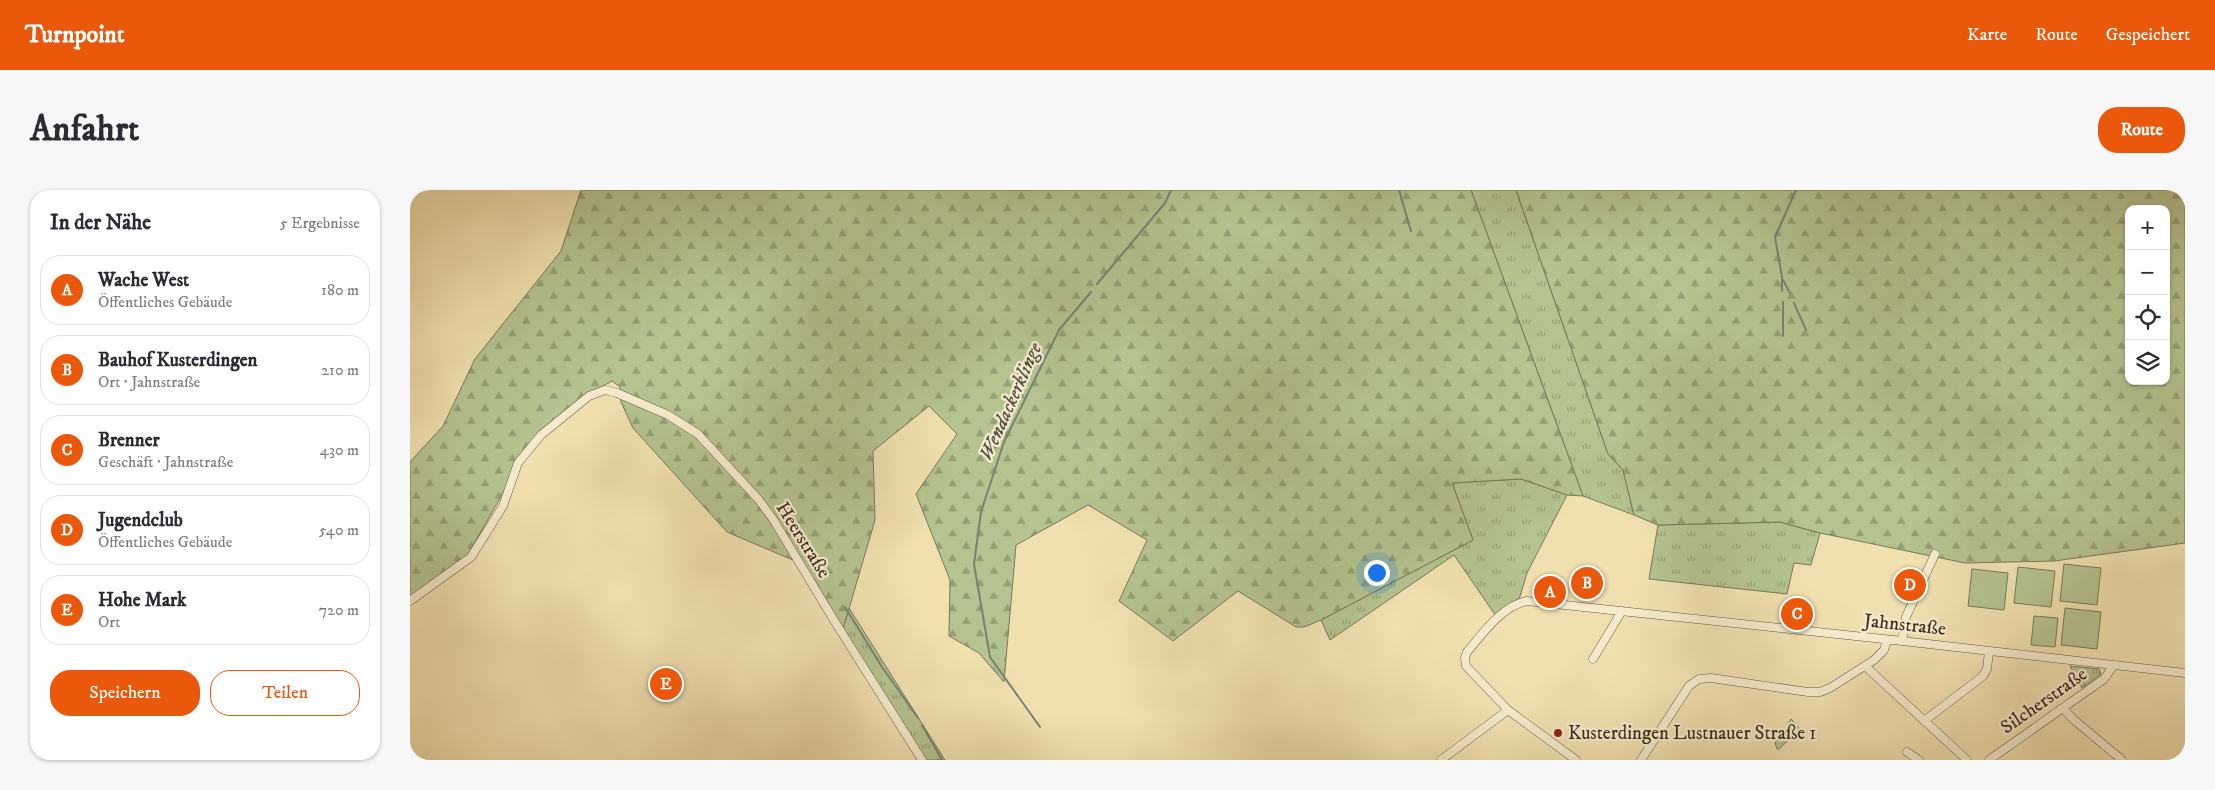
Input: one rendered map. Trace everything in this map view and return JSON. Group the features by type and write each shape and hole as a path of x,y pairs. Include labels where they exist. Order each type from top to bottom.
{"street":[{"name":"Heerstraße","path":"410,602 471,557 503,506 518,463 541,436 589,396 605,390 668,415 698,434 759,500 773,519 922,760"},
{"path":"1902,640 1906,617 1935,554"},
{"name":"Jahnstraße","path":"1508,710 1466,666 1466,652 1508,608 1528,601 1887,640 1902,640 2185,673"},
{"path":"1593,660 1622,611"},
{"path":"1641,760 1686,690 1698,679 1711,678 1814,693 1830,688 1865,666 1881,654 1887,640"},
{"path":"1924,721 1983,676 1987,669 1989,651"},
{"name":"Silcherstraße","path":"1990,760 2107,676 2114,665"},
{"path":"1865,666 1967,760"},
{"path":"2063,708 2073,719 2122,760"},
{"path":"1440,760 1508,710 1576,760"},
{"path":"1907,752 1919,760"}],"green space":[{"path":"581,190 1471,190 1583,496 1567,495 1521,479 1452,483 1473,540 1321,620 1304,627 1296,627 1238,591 1173,641 1119,601 1147,540 1088,505 1016,545 1004,682 979,653 949,636 950,580 916,494 957,434 929,406 873,451 875,520 843,629 800,563 727,532 633,428 621,402 620,387 612,381 603,386 542,436 519,465 467,556 410,599 410,462 443,426 475,359 561,251"},
{"path":"1471,190 1516,190 1608,454 1623,470 1634,515 1583,496"},
{"path":"1516,190 2185,190 2185,543 2054,561 1965,563 1820,533 1780,522 1658,525 1634,515 1623,470 1608,454"},
{"path":"1521,479 1567,495 1527,573 1518,603 1498,619 1454,555 1330,640 1321,620 1473,540 1452,483"},
{"path":"1780,522 1820,533 1811,565 1794,563 1787,594 1649,579 1658,525"},
{"path":"2064,564 2101,568 2097,605 2060,601"},
{"path":"2018,567 2055,571 2051,607 2014,603"},
{"path":"1972,569 2008,573 2004,610 1968,606"},
{"path":"849,608 945,760 922,760 843,629"},
{"path":"2065,608 2101,612 2097,649 2061,645"},
{"path":"2034,616 2058,618 2055,647 2031,645"},
{"path":"2070,666 2099,669 2101,674 2082,688"},
{"path":"1791,719 1800,729 1777,749 1775,743 1780,731 1784,732"}],"waterway":[{"name":"Wendackerklinge","path":"1097,284 1165,203 1171,190"},
{"path":"1399,190 1411,231"},
{"path":"1782,291 1782,277 1775,237 1796,190"},
{"path":"1783,280 1790,293"},
{"name":"Wendackerklinge","path":"1040,727 990,657 974,564 981,512 1004,442 1059,330 1091,292"},
{"path":"1783,302 1783,336"},
{"path":"1794,303 1806,330"},
{"path":"845,607 882,667 918,718"},
{"path":"922,725 942,760"}],"place":[{"name":"Bauhof Kusterdingen","path":"1587,583"},
{"name":"Jugendclub","path":"1910,585"},
{"name":"Wache West","path":"1550,592"},
{"name":"Brenner","path":"1797,614"},
{"name":"Hohe Mark","path":"666,684"},
{"name":"Kusterdingen Lustnauer Straße 1","path":"1558,733"}]}
